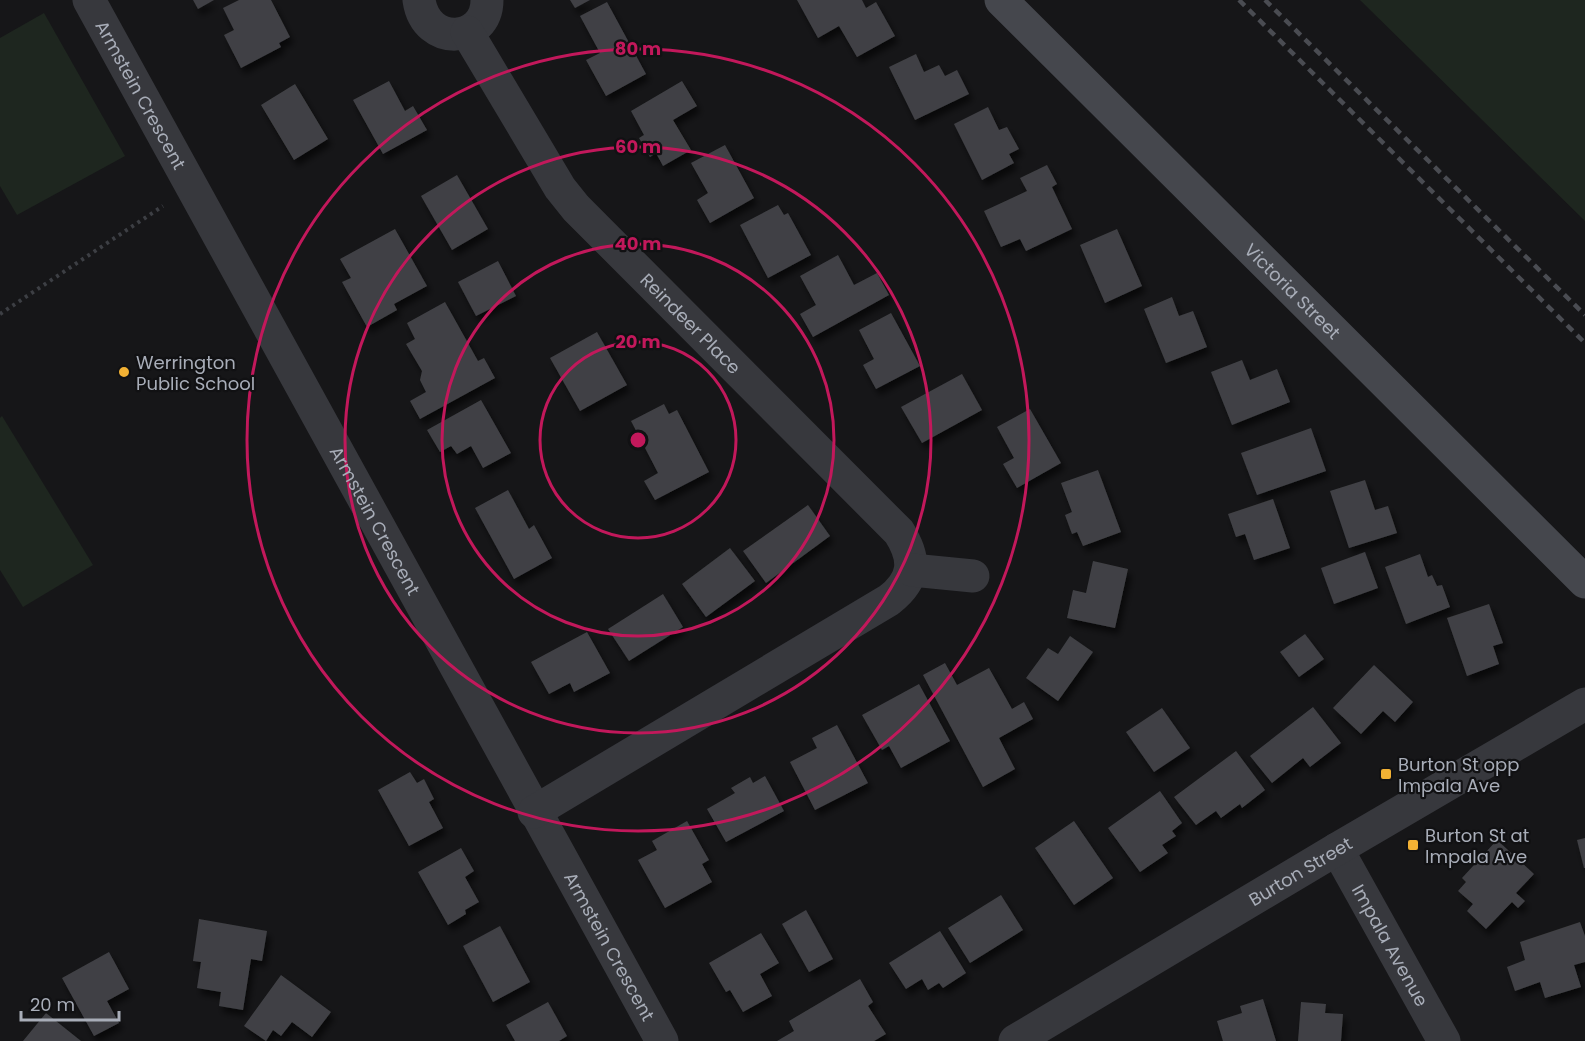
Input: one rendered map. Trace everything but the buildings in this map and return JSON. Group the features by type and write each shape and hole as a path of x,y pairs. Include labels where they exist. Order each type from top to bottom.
{"street":[{"name":"Armstein Crescent","path":"88,0 662,1041"},
{"path":"419,0 420,10 434,29 456,34 467,32 476,26 483,17 487,0"},
{"name":"Victoria Street","path":"1000,0 1585,582"},
{"name":"Reindeer Place","path":"467,32 560,188 576,208 899,532 909,551 912,570"},
{"path":"534,812 889,600 903,588 912,570 973,576"},
{"name":"Burton Street","path":"1016,1041 1585,704"},
{"name":"Impala Avenue","path":"1337,849 1444,1041"}],"path":[{"path":"0,314 164,206"}],"shaded area":[{"path":"1360,0 1585,0 1585,221"},
{"path":"44,13 125,156 17,215 0,186 0,38"},
{"path":"2,416 93,565 23,607 0,570 0,418"}],"railway":[{"path":"1239,0 1585,343"},
{"path":"1265,0 1585,315"}],"place":[{"name":"Werrington Public School","path":"124,372"},
{"name":"Burton St opp Impala Ave","path":"1386,774"},
{"name":"Burton St at Impala Ave","path":"1413,845"}]}
